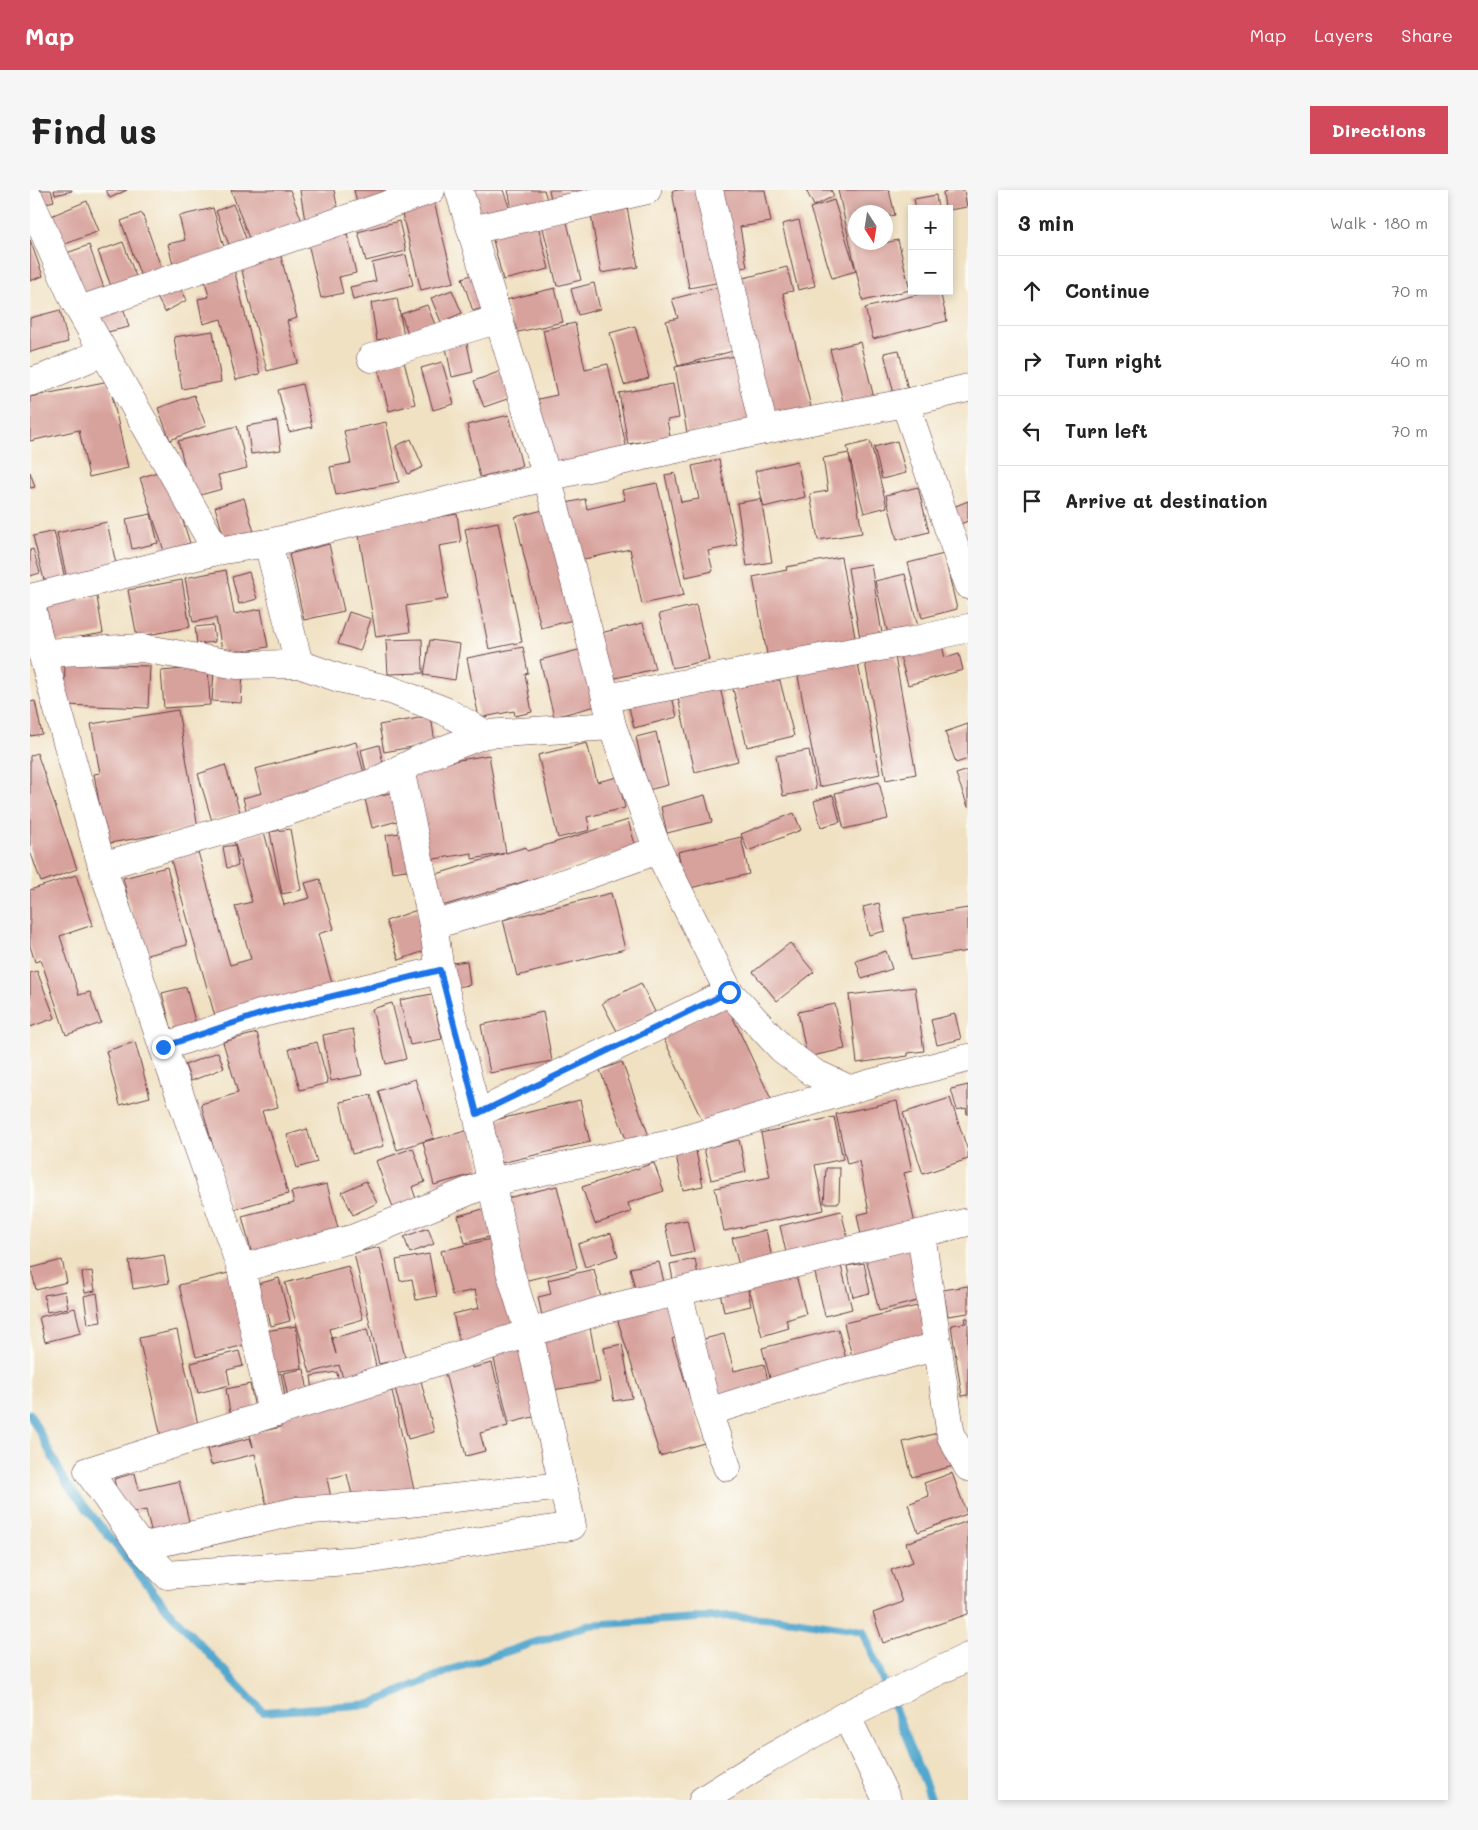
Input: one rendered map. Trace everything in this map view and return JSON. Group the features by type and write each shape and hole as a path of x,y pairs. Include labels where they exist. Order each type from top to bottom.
{"street":[{"path":"80,310 430,190"},
{"path":"459,190 547,476 612,726 658,850 729,992 782,1049 814,1073 850,1090"},
{"path":"472,230 647,190"},
{"path":"709,190 764,430"},
{"path":"30,200 72,298 217,551"},
{"path":"371,358 499,320"},
{"path":"30,382 103,352"},
{"path":"272,1413 241,1268 102,866 42,653 30,598 217,551 268,543 547,476 764,430 905,403 968,388"},
{"path":"905,403 968,585"},
{"path":"268,543 299,664"},
{"path":"606,698 907,642 968,628"},
{"path":"42,653 142,648 237,665 299,664 339,678 391,690 445,712 485,734"},
{"path":"102,866 274,816 375,782 400,768 485,734 612,726"},
{"path":"400,768 433,925 440,970 477,1114 510,1270 529,1333 572,1526 372,1559 167,1574 141,1547 88,1471 272,1413 529,1333 606,1309 968,1222"},
{"path":"433,925 499,906 658,850"},
{"path":"163,1047 263,1013 440,970"},
{"path":"477,1114 729,992"},
{"path":"241,1268 355,1238 491,1182 671,1144 850,1090 968,1058"},
{"path":"921,1234 951,1436 968,1467"},
{"path":"678,1292 708,1412 728,1467"},
{"path":"708,1412 797,1384 938,1346"},
{"path":"141,1547 298,1511 408,1503 563,1486"},
{"path":"703,1800 763,1762 846,1715 968,1657"},
{"path":"846,1715 888,1800"}],"building":[{"path":"31,190 51,190 54,201 35,206"},
{"path":"54,190 72,190 72,191 55,195"},
{"path":"106,190 127,190 110,198"},
{"path":"231,190 290,190 305,229 250,241"},
{"path":"300,190 334,190 339,216 305,221"},
{"path":"354,190 401,190 358,208"},
{"path":"469,190 503,190 511,212 482,223"},
{"path":"508,190 544,190 547,200 512,208"},
{"path":"549,190 604,190 552,203"},
{"path":"704,190 721,282 689,288 672,191"},
{"path":"716,190 765,190 771,222 740,227 747,267 730,270"},
{"path":"806,190 831,190 834,196 814,206"},
{"path":"838,190 889,190 893,205 848,205 848,234"},
{"path":"964,190 967,207 953,209 953,205 945,205 943,192"},
{"path":"936,195 937,205 915,205 914,199"},
{"path":"834,200 856,271 832,278 810,208"},
{"path":"87,201 99,231 63,245 51,216"},
{"path":"434,202 454,282 421,290 401,210"},
{"path":"626,202 638,267 601,273 590,209"},
{"path":"233,204 250,249 233,255 216,211"},
{"path":"213,208 225,251 173,265 168,244 185,240 179,216"},
{"path":"142,213 162,270 141,277 121,221"},
{"path":"566,218 581,280 557,286 542,224"},
{"path":"799,220 815,286 798,290 782,224"},
{"path":"399,221 406,251 366,261 358,232"},
{"path":"537,221 549,269 503,280 491,232"},
{"path":"347,234 356,273 339,277 343,293 321,298 308,243"},
{"path":"30,240 43,276 30,281"},
{"path":"898,240 908,282 908,290 863,301 852,250 893,250 893,241"},
{"path":"123,242 136,277 111,286 98,251"},
{"path":"89,245 105,291 81,300 64,254"},
{"path":"280,253 297,318 287,321 298,363 267,371 240,263"},
{"path":"406,255 413,285 353,300 350,287 376,281 372,263"},
{"path":"787,267 793,291 783,293 811,407 770,418 736,280"},
{"path":"234,269 260,374 236,380 221,319 203,324 198,299 209,297 204,276"},
{"path":"481,272 492,305 473,311 462,278"},
{"path":"177,282 187,300 165,312 155,294"},
{"path":"594,283 600,309 578,315 571,289"},
{"path":"723,286 740,349 678,366 666,321 678,318 672,299"},
{"path":"555,288 563,322 514,333 506,300"},
{"path":"452,290 462,313 441,322 431,298"},
{"path":"915,295 941,295 947,321 873,339 865,308"},
{"path":"397,298 404,336 377,340 371,303"},
{"path":"427,305 436,327 409,336 401,314"},
{"path":"123,307 129,327 103,333 98,314"},
{"path":"60,310 68,342 30,352 30,318"},
{"path":"575,323 585,369 608,364 627,450 552,466 538,399 557,395 543,330"},
{"path":"635,326 649,378 624,385 610,333"},
{"path":"213,331 221,382 182,389 174,337"},
{"path":"466,339 473,372 452,377 445,343"},
{"path":"860,342 874,398 844,405 830,349"},
{"path":"899,350 909,395 895,398 884,353"},
{"path":"741,355 752,422 687,433 675,367"},
{"path":"403,358 415,404 389,411 377,364"},
{"path":"442,362 454,404 433,410 421,368"},
{"path":"501,371 510,398 484,407 474,381"},
{"path":"109,381 128,468 89,477 79,430 30,441 30,397"},
{"path":"302,384 312,427 289,432 278,390"},
{"path":"673,384 679,418 667,420 670,437 628,444 619,393"},
{"path":"194,395 206,426 170,440 158,408"},
{"path":"509,415 522,466 480,477 467,425"},
{"path":"277,421 281,450 251,454 247,426"},
{"path":"386,422 399,482 336,495 330,467 351,463 344,431"},
{"path":"237,426 247,468 218,475 222,489 193,497 178,441"},
{"path":"411,439 423,467 408,474 396,446"},
{"path":"870,441 887,507 864,513 849,455 862,533 818,540 810,494 828,491 823,458 849,453 847,447"},
{"path":"897,441 906,473 882,479 874,447"},
{"path":"719,460 737,545 708,551 713,571 686,577 665,475 675,473 681,502 699,499 692,466"},
{"path":"797,461 805,497 764,507 755,471"},
{"path":"166,469 190,543 164,551 140,478"},
{"path":"30,472 35,487 30,488"},
{"path":"657,483 684,595 642,604 630,549 575,561 557,505 585,499 587,509 625,500 622,490"},
{"path":"918,487 929,532 897,540 886,495"},
{"path":"244,498 254,532 225,541 215,507"},
{"path":"761,499 772,562 747,566 737,503"},
{"path":"968,501 968,521 953,527 946,510"},
{"path":"551,508 577,619 541,628 515,517"},
{"path":"151,514 158,543 132,549 126,519"},
{"path":"457,514 461,542 439,546 448,599 406,606 410,632 376,637 358,530"},
{"path":"107,522 117,569 67,579 57,533"},
{"path":"498,522 522,642 489,649 465,529"},
{"path":"54,531 66,583 46,588 33,536"},
{"path":"329,544 344,611 304,620 289,554"},
{"path":"33,549 40,573 30,576 30,550"},
{"path":"944,554 957,609 922,618 908,563"},
{"path":"841,557 856,643 768,660 753,577 787,570 786,567"},
{"path":"871,564 883,640 861,644 848,568"},
{"path":"226,570 234,614 261,609 268,647 223,655 216,618 193,622 185,578"},
{"path":"249,572 257,599 239,604 232,577"},
{"path":"905,574 918,627 888,634 875,581"},
{"path":"182,580 190,627 137,637 128,590"},
{"path":"97,597 103,633 53,642 46,605"},
{"path":"696,605 709,660 672,668 659,614"},
{"path":"349,612 371,619 360,651 338,644"},
{"path":"643,623 655,669 607,680 596,634"},
{"path":"213,625 215,642 197,644 195,627"},
{"path":"422,639 423,673 388,674 386,640"},
{"path":"430,640 460,644 455,680 424,675"},
{"path":"941,642 945,658 959,654 963,670 908,685 899,653"},
{"path":"523,647 528,673 525,674 532,712 515,716 514,711 479,718 467,658"},
{"path":"582,649 596,706 554,717 540,660"},
{"path":"894,651 916,774 886,780 864,656"},
{"path":"857,659 880,774 819,787 797,671"},
{"path":"65,664 150,666 148,708 64,705"},
{"path":"208,667 210,705 164,708 161,671"},
{"path":"214,671 243,673 241,703 212,701"},
{"path":"778,673 794,736 747,747 732,685"},
{"path":"719,684 738,761 695,772 677,694"},
{"path":"671,693 677,717 634,728 628,703"},
{"path":"35,701 42,734 30,736 30,702"},
{"path":"178,710 198,828 98,845 102,820 94,774 100,773 91,724"},
{"path":"431,716 435,743 384,752 379,725"},
{"path":"968,724 968,759 956,763 945,732"},
{"path":"656,732 668,785 648,790 636,737"},
{"path":"356,742 366,781 247,813 243,798 262,793 255,769"},
{"path":"587,743 597,782 618,777 625,808 587,817 590,830 558,838 538,755"},
{"path":"379,745 384,768 366,772 361,750"},
{"path":"809,750 816,789 783,796 776,756"},
{"path":"37,753 77,869 41,882 30,851 30,756"},
{"path":"489,755 506,853 472,859 472,853 422,861 406,769"},
{"path":"225,765 240,812 212,821 198,774"},
{"path":"968,770 968,807 956,774"},
{"path":"879,782 888,819 844,829 835,793"},
{"path":"394,792 401,820 372,828 365,799"},
{"path":"705,795 712,822 667,833 661,807"},
{"path":"833,795 840,822 821,827 814,801"},
{"path":"794,813 801,830 748,851 741,834"},
{"path":"628,820 636,848 439,907 430,876 526,847 527,851"},
{"path":"290,829 301,890 282,894 270,832"},
{"path":"264,832 284,905 310,898 305,883 320,879 334,929 318,934 333,987 216,1020 171,860 198,852 230,965 251,959 235,906 252,902 234,841"},
{"path":"407,832 413,869 392,872 386,835"},
{"path":"741,837 749,874 686,889 678,852"},
{"path":"235,845 238,866 227,868 223,847"},
{"path":"167,867 187,945 143,956 123,878"},
{"path":"76,875 93,925 60,936 79,995 90,992 101,1023 66,1035 41,960 35,962 30,946 30,890"},
{"path":"611,893 625,949 517,976 503,920"},
{"path":"879,903 885,931 869,935 863,907"},
{"path":"968,908 968,951 911,960 904,918"},
{"path":"417,910 430,949 399,960 386,921"},
{"path":"790,943 814,972 777,1001 753,972"},
{"path":"886,951 892,969 862,979 856,961"},
{"path":"467,961 470,985 455,987 452,963"},
{"path":"37,971 55,1018 30,1027 30,973"},
{"path":"641,983 655,1012 617,1031 602,1003"},
{"path":"186,987 198,1033 174,1039 162,993"},
{"path":"915,987 924,1051 908,1053 908,1056 857,1063 849,995"},
{"path":"432,994 442,1039 410,1045 400,1000"},
{"path":"392,1003 406,1059 386,1064 372,1009"},
{"path":"835,1004 845,1049 807,1057 798,1012"},
{"path":"727,1005 771,1099 706,1129 662,1035"},
{"path":"543,1012 552,1061 490,1073 481,1025"},
{"path":"955,1014 961,1039 937,1045 931,1020"},
{"path":"353,1029 362,1075 331,1081 323,1035"},
{"path":"257,1033 278,1107 262,1111 268,1130 270,1130 288,1194 231,1210 201,1104 238,1093 223,1042"},
{"path":"135,1042 150,1097 120,1105 106,1051"},
{"path":"317,1042 328,1083 300,1090 289,1049"},
{"path":"218,1052 224,1068 191,1081 185,1065"},
{"path":"622,1062 650,1139 629,1147 600,1070"},
{"path":"415,1079 434,1138 397,1150 378,1091"},
{"path":"968,1085 967,1114 966,1108 957,1110 951,1089"},
{"path":"371,1095 384,1146 352,1154 340,1102"},
{"path":"950,1098 968,1151 968,1159 923,1174 903,1113"},
{"path":"580,1100 590,1142 497,1164 487,1122"},
{"path":"897,1101 912,1171 904,1173 916,1229 862,1240 857,1215 869,1212 859,1161 847,1164 836,1114"},
{"path":"834,1117 843,1159 815,1165 824,1210 724,1231 715,1188 770,1177 761,1133"},
{"path":"307,1129 317,1162 297,1168 287,1135"},
{"path":"470,1130 481,1172 434,1185 423,1142"},
{"path":"739,1140 746,1172 711,1180 704,1148"},
{"path":"413,1148 425,1182 412,1187 417,1202 394,1210 376,1161"},
{"path":"696,1151 703,1186 683,1190 676,1155"},
{"path":"654,1163 664,1191 628,1203 631,1212 595,1224 582,1187"},
{"path":"826,1168 840,1168 839,1203 824,1203"},
{"path":"366,1181 377,1203 353,1215 342,1192"},
{"path":"327,1184 339,1233 252,1255 242,1216 294,1203 291,1192"},
{"path":"557,1186 577,1268 524,1281 499,1200"},
{"path":"490,1207 497,1235 465,1243 458,1216"},
{"path":"841,1211 850,1247 788,1261 780,1226"},
{"path":"687,1220 694,1252 672,1257 665,1224"},
{"path":"428,1228 434,1244 410,1253 404,1237"},
{"path":"766,1230 772,1258 739,1266 732,1238"},
{"path":"611,1233 618,1256 585,1267 578,1244"},
{"path":"495,1238 517,1330 460,1344 453,1314 479,1308 475,1290 452,1295 441,1251"},
{"path":"916,1246 928,1298 879,1311 866,1258"},
{"path":"380,1247 405,1358 379,1364 354,1253"},
{"path":"429,1254 437,1296 416,1300 412,1279 400,1281 396,1260"},
{"path":"164,1255 169,1283 133,1289 129,1261"},
{"path":"695,1259 699,1280 674,1285 670,1264"},
{"path":"62,1260 67,1282 36,1290 31,1268"},
{"path":"659,1262 666,1290 637,1297 630,1268"},
{"path":"840,1262 852,1309 825,1316 814,1269"},
{"path":"864,1263 870,1293 853,1297 847,1266"},
{"path":"348,1266 363,1319 329,1329 336,1354 332,1338 367,1329 377,1370 343,1378 339,1365 310,1373 285,1283"},
{"path":"594,1269 602,1302 542,1316 538,1297 551,1294 548,1280"},
{"path":"92,1271 95,1291 85,1293 82,1273"},
{"path":"232,1272 249,1344 196,1357 179,1285"},
{"path":"796,1275 806,1314 786,1320 789,1328 762,1336 749,1288"},
{"path":"279,1278 290,1321 271,1326 268,1314 255,1317 247,1287"},
{"path":"747,1286 751,1306 724,1312 720,1292"},
{"path":"968,1286 968,1313 948,1316 943,1290"},
{"path":"65,1291 68,1308 47,1312 44,1295"},
{"path":"97,1293 101,1322 88,1324 84,1296"},
{"path":"675,1301 685,1334 672,1339 704,1443 660,1456 617,1318"},
{"path":"926,1304 934,1338 853,1361 844,1323"},
{"path":"75,1308 81,1333 45,1342 39,1317"},
{"path":"965,1318 968,1318 968,1395 962,1396 951,1325 966,1323"},
{"path":"296,1326 302,1368 265,1373 259,1332"},
{"path":"590,1327 600,1382 547,1391 537,1337"},
{"path":"838,1329 847,1363 771,1382 762,1348"},
{"path":"177,1330 199,1429 161,1437 139,1338"},
{"path":"724,1334 734,1371 764,1364 769,1385 711,1400 696,1341"},
{"path":"622,1344 632,1398 614,1401 604,1348"},
{"path":"525,1348 541,1415 509,1423 493,1355"},
{"path":"239,1351 243,1366 227,1370 230,1385 198,1393 191,1363"},
{"path":"471,1362 472,1368 492,1363 508,1426 480,1433 485,1451 466,1456 444,1369"},
{"path":"304,1369 309,1398 289,1402 283,1373"},
{"path":"337,1372 339,1387 313,1391 311,1376"},
{"path":"281,1373 286,1402 268,1376"},
{"path":"421,1381 434,1432 408,1439 395,1388"},
{"path":"250,1384 256,1413 231,1418 226,1389"},
{"path":"392,1391 414,1490 354,1503 347,1474 327,1479 331,1497 268,1511 255,1454 211,1465 207,1449 250,1438 253,1447 250,1434 281,1427 278,1416"},
{"path":"949,1430 957,1465 912,1477 903,1442"},
{"path":"135,1473 139,1490 179,1481 191,1529 153,1538 146,1510 122,1515 114,1479"},
{"path":"952,1473 967,1514 918,1532 908,1504 929,1496 924,1483"},
{"path":"968,1521 968,1614 883,1643 873,1613 903,1602 891,1570 913,1562 906,1543"}],"waterway":[{"path":"30,1414 66,1483 167,1609 263,1712 371,1704 453,1669 589,1625 727,1616 794,1620 863,1631 932,1800"}],"route":[{"path":"163,1047 263,1013 440,970 477,1114 729,992"}]}
